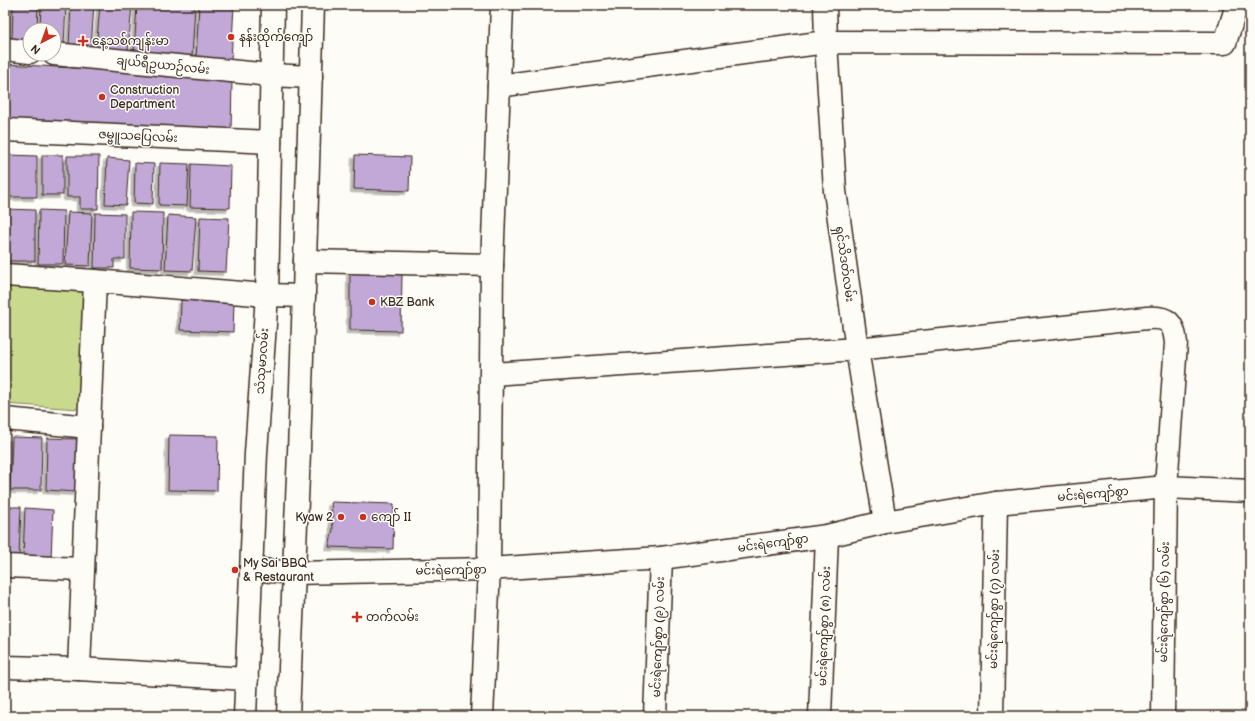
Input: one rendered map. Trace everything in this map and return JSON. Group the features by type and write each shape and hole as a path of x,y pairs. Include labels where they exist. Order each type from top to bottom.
{"street":[{"name":"သံသုမာလမ်း","path":"245,716 256,453 267,295 273,5"},
{"path":"288,716 299,452 313,5"},
{"path":"482,716 489,569 492,265 502,5"},
{"name":"ရှင်သိဒတ်လမ်း","path":"825,5 835,191 857,349 885,522"},
{"path":"499,86 826,42 1225,43 1237,5"},
{"path":"5,49 22,51"},
{"name":"ချယ်ရီဥယာဉ်လမ်း","path":"62,55 311,78"},
{"name":"ဇမ္ဗူသပြေလမ်း","path":"5,130 270,142"},
{"path":"305,261 492,265"},
{"path":"5,275 267,295 304,296"},
{"path":"79,669 94,281"},
{"name":"မင်းရဲကျော်စွာ (၆) လမ်း","path":"492,374 857,349 1159,317 1168,321 1175,331 1176,343 1166,487 1163,716"},
{"path":"5,419 89,427"},
{"name":"မင်းရဲကျော်စွာ","path":"251,569 293,574 489,569 661,558 828,536 885,522 996,503 1166,487 1250,490"},
{"name":"မင်းရဲကျော်စွာ (၇) လမ်း","path":"992,716 996,503"},
{"name":"မင်းရဲကျော်စွာ (၈) လမ်း","path":"820,716 828,536"},
{"name":"မင်းရဲကျော်စွာ (၉) လမ်း","path":"654,716 661,558"},
{"path":"5,566 83,568"},
{"path":"5,667 79,669 247,679"}],"green space":[{"path":"5,285 86,290 79,409 5,404"}],"building":[{"path":"5,5 7,5 6,41 5,40"},
{"path":"13,5 38,5 37,22 22,22 22,42 12,41"},
{"path":"41,5 66,5 64,45 62,45 62,22 40,22"},
{"path":"71,5 94,5 91,48 69,46"},
{"path":"100,5 132,5 128,52 96,49"},
{"path":"137,5 195,5 192,58 134,53"},
{"path":"199,5 234,5 231,61 196,59"},
{"path":"5,64 232,77 231,134 5,120"},
{"path":"9,155 37,156 37,197 9,197"},
{"path":"42,155 63,155 63,195 42,195"},
{"path":"355,155 410,157 409,191 354,189"},
{"path":"67,156 99,156 98,209 80,209 80,197 67,197"},
{"path":"107,158 129,160 126,205 105,204"},
{"path":"135,163 154,164 153,204 134,203"},
{"path":"160,163 189,164 187,206 159,205"},
{"path":"191,164 231,166 230,208 190,207"},
{"path":"6,209 35,210 35,261 5,261"},
{"path":"39,210 64,211 63,264 38,264"},
{"path":"68,212 92,213 90,266 65,265"},
{"path":"131,212 163,213 162,269 130,268"},
{"path":"95,213 125,214 125,259 114,259 114,268 94,268"},
{"path":"168,215 196,217 192,271 165,270"},
{"path":"200,217 229,218 226,272 198,271"},
{"path":"350,272 402,273 401,331 350,330"},
{"path":"181,300 234,302 233,332 180,330"},
{"path":"169,435 218,436 217,491 168,490"},
{"path":"5,436 7,436 5,488"},
{"path":"12,437 42,438 41,490 10,490"},
{"path":"47,438 77,439 76,492 46,490"},
{"name":"ကျော် II","path":"331,502 394,504 393,549 329,547 333,529"},
{"path":"5,507 21,507 19,556 5,556"},
{"path":"25,508 53,510 51,559 23,558"}],"place":[{"name":"နန်းထိုက်ကျော်","path":"231,37"},
{"name":"နေ့သစ်ကျန်းမာ","path":"83,41"},
{"name":"Construction Department","path":"102,97"},
{"name":"KBZ Bank","path":"372,302"},
{"name":"Kyaw 2","path":"341,517"},
{"name":"ကျော် II","path":"363,517"},
{"name":"My Sai BBQ & Restaurant","path":"235,570"},
{"name":"တက်လမ်း","path":"357,617"}]}
